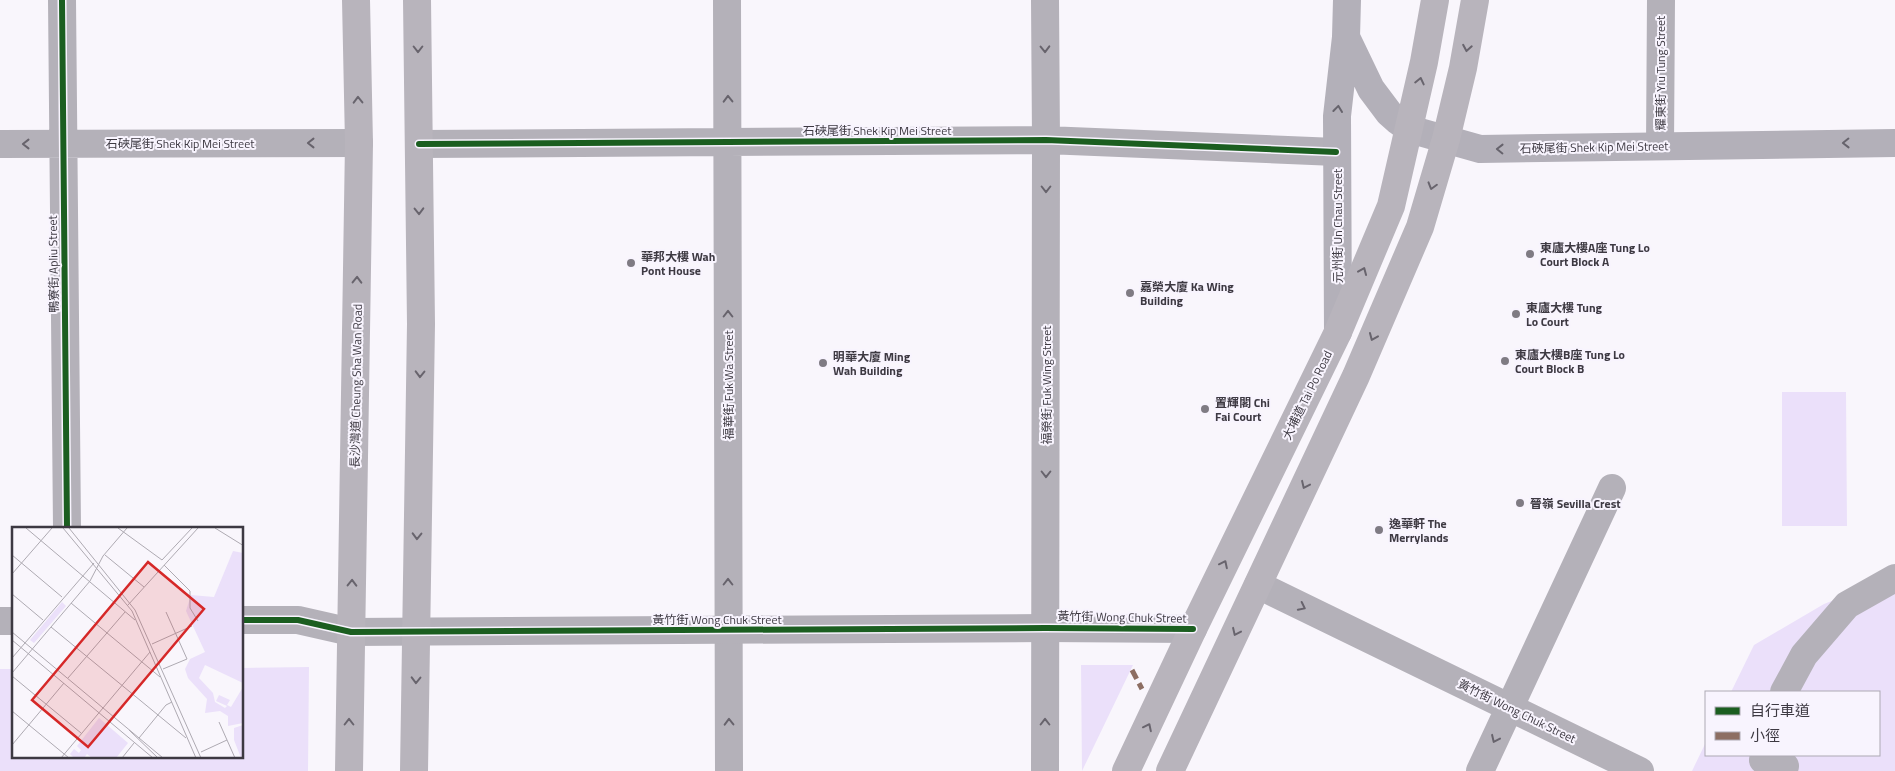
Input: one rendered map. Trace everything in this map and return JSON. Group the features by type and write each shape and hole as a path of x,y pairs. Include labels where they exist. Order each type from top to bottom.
{"main road":[{"name":"長沙灣道 Cheung Sha Wan Road","path":"349,771 359,143 356,0"},
{"path":"414,771 421,324 418,0"},
{"name":"元州街 Un Chau Street","path":"1338,332 1336,152 1337,116 1346,38 1347,0"},
{"name":"大埔道 Tai Po Road","path":"1126,771 1338,332 1391,206 1424,62 1434,0"},
{"path":"1170,771 1356,376 1409,252 1425,209 1446,139 1463,68 1475,0"},
{"name":"石硤尾街 Shek Kip Mei Street","path":"1346,38 1371,89 1393,117 1409,128 1480,149 1895,142"}],"street":[{"name":"鴨寮街 Apliu Street","path":"62,0 67,527"},
{"name":"福華街 Fuk Wa Street","path":"727,0 729,142 729,771"},
{"name":"福榮街 Fuk Wing Street","path":"1044,0 1046,140 1045,771"},
{"name":"耀東街 Yiu Tung Street","path":"1660,146 1661,0"},
{"name":"石硤尾街 Shek Kip Mei Street","path":"418,144 1046,140 1336,152"},
{"name":"石硤尾街 Shek Kip Mei Street","path":"0,144 359,143"},
{"path":"1480,771 1612,488"},
{"path":"1785,691 1804,655 1848,605 1895,578"},
{"name":"黃竹街 Wong Chuk Street","path":"1258,585 1640,771"},
{"name":"黃竹街 Wong Chuk Street","path":"244,620 298,620 352,632 1045,628 1193,629"}],"shaded area":[{"path":"1782,392 1846,392 1847,526 1782,526"},
{"path":"1895,576 1895,771 1692,771 1705,744 1705,756 1880,756 1880,691 1731,691 1754,645 1824,604"},
{"path":"1081,665 1133,665 1082,771"},
{"path":"309,667 308,771 0,771 0,669 12,669 12,758 244,758 244,668"}],"marked path":[{"path":"1132,670 1142,689"}],"cycle path":[{"path":"62,0 67,527"},
{"path":"419,144 1046,140 1336,152"},
{"path":"244,620 298,620 351,632 1045,628 1193,629"}],"place":[{"name":"東廬大樓A座 Tung Lo Court Block A","path":"1530,254"},
{"name":"華邦大樓 Wah Pont House","path":"631,263"},
{"name":"嘉榮大廈 Ka Wing Building","path":"1130,293"},
{"name":"東廬大樓 Tung Lo Court","path":"1516,314"},
{"name":"東廬大樓B座 Tung Lo Court Block B","path":"1505,361"},
{"name":"明華大廈 Ming Wah Building","path":"823,363"},
{"name":"置輝閣 Chi Fai Court","path":"1205,409"},
{"name":"晉嶺 Sevilla Crest","path":"1520,503"},
{"name":"逸華軒 The Merrylands","path":"1379,530"}]}
